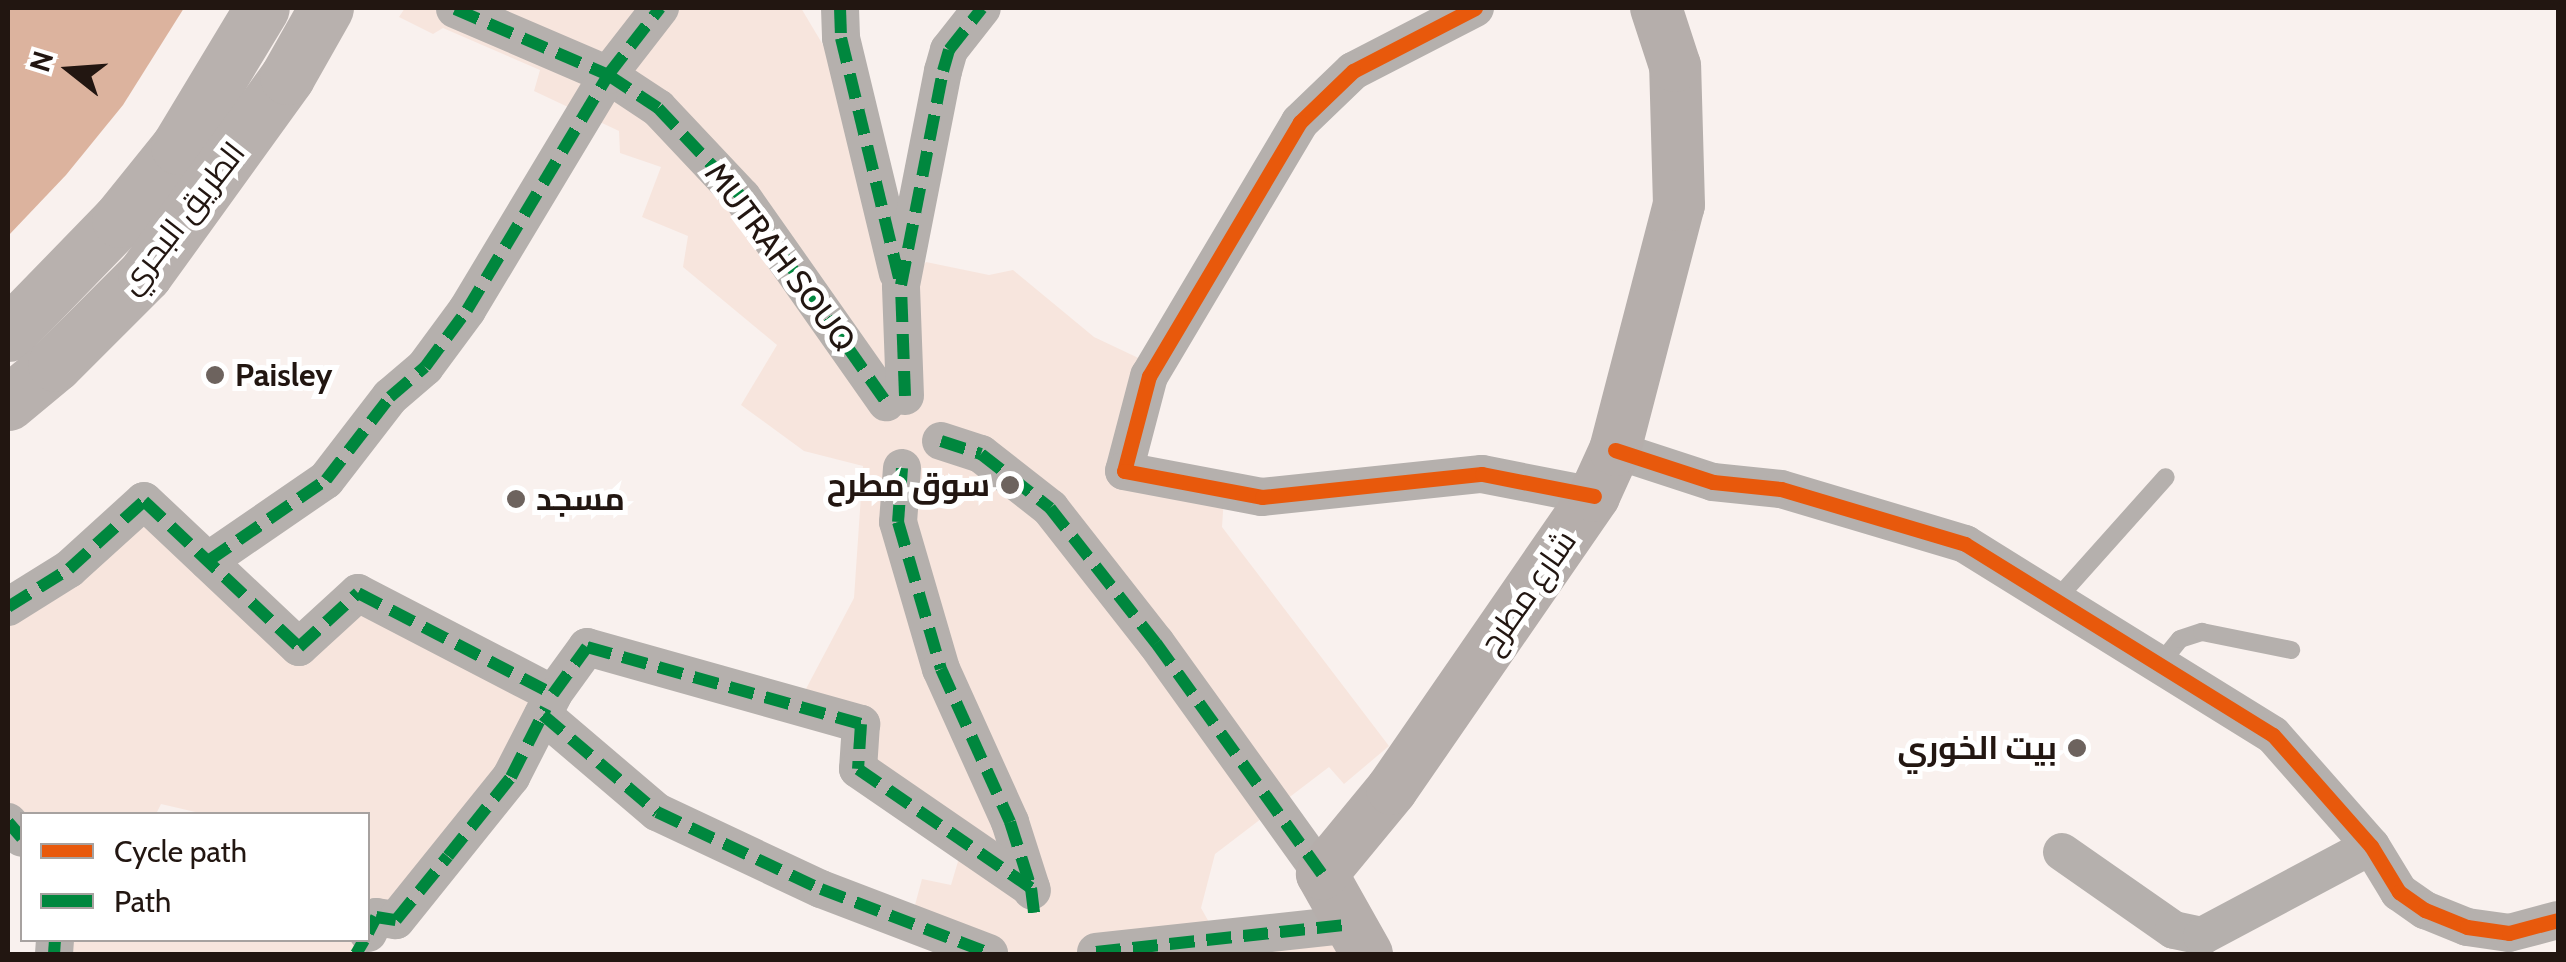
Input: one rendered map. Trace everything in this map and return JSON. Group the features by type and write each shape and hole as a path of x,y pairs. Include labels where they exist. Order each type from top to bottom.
{"main road":[{"name":"الطريق البحري","path":"8,334 119,220 178,147 262,8"},
{"name":"الطريق البحري","path":"8,403 55,364 144,274 287,77 326,8"},
{"name":"شارع مطرح","path":"1322,874 1392,788 1605,473 1678,206 1675,66 1656,8"},
{"path":"1322,874 1356,940"}],"street":[{"path":"208,561 326,480 390,397 425,367 467,310 608,75 660,8"},
{"path":"840,8 842,38 901,285"},
{"name":"MUTRAH SOUQ","path":"454,9 608,75 658,108 742,198 896,399 901,285 942,71 949,50 982,8"},
{"path":"1476,8 1353,71 1300,122 1149,376 1124,470 1262,496 1482,474 1605,473 1713,482 1781,489 1966,544 2273,735 2371,846 2399,892 2424,910 2515,944 2558,920"},
{"path":"941,441 981,454 1050,508 1156,643 1322,874"},
{"path":"370,929 376,917 396,920 511,777 548,705 587,647 861,724 858,769 1033,900 1010,822 940,670 898,522 902,468"},
{"path":"8,607 69,569 144,502 299,647 358,593 548,705 657,812 821,888 984,954"},
{"path":"2062,852 2174,930 2202,936 2371,846"},
{"path":"1096,952 1356,940"}],"lane":[{"path":"2055,601 2166,478"},
{"path":"2159,665 2180,640 2202,632 2291,650"}],"shaded area":[{"path":"8,8 184,8 123,105 66,175 8,236"},
{"name":"سوق مطرح","path":"405,8 801,8 838,70 901,296 926,262 989,275 1013,270 1094,337 1168,372 1130,479 1224,497 1222,527 1389,746 1344,784 1329,767 1215,854 1201,908 1214,931 1325,920 1347,954 994,954 912,916 922,879 951,885 962,848 850,770 843,714 798,704 854,598 863,466 804,451 741,405 777,345 683,267 688,236 642,217 661,167 620,153 619,131 534,91 540,70 443,28 433,34 399,17"},
{"path":"144,501 298,646 358,593 522,686 543,715 370,931 370,812 195,812 161,804 157,812 20,812 8,823 8,607"},
{"path":"56,942 364,942 364,954 56,954"}],"marked path":[{"path":"208,561 326,480 390,397 425,367 467,310 608,75 660,8"},
{"path":"840,8 841,38 900,281"},
{"path":"905,396 901,285 943,71 949,50 982,8"},
{"path":"455,9 608,75 658,108 742,197 886,402"},
{"path":"941,441 981,454 1050,508 1156,643 1322,874"},
{"path":"902,468 898,522 941,669 1010,822 1031,888 1034,913"},
{"path":"8,607 69,569 144,501 299,647 358,593 553,694 587,647 861,724 858,769 1031,888"},
{"path":"370,929 376,917 396,920 511,777 546,708"},
{"path":"543,715 657,812 821,889 989,953"},
{"path":"8,822 20,836"},
{"path":"1096,952 1346,925"},
{"path":"54,954 55,942"},
{"path":"356,954 363,942"}],"cycle path":[{"path":"1475,8 1353,71 1300,122 1149,376 1124,471 1262,497 1482,474 1594,496"},
{"path":"1615,450 1713,482 1781,489 1965,544 2273,735 2371,846 2399,892 2425,910 2467,927 2509,933 2558,920"}],"place":[{"name":"Paisley","path":"215,375"},
{"name":"سوق مطرح","path":"1010,485"},
{"name":"مسجد","path":"516,499"},
{"name":"بيت الخوري","path":"2077,748"}]}
